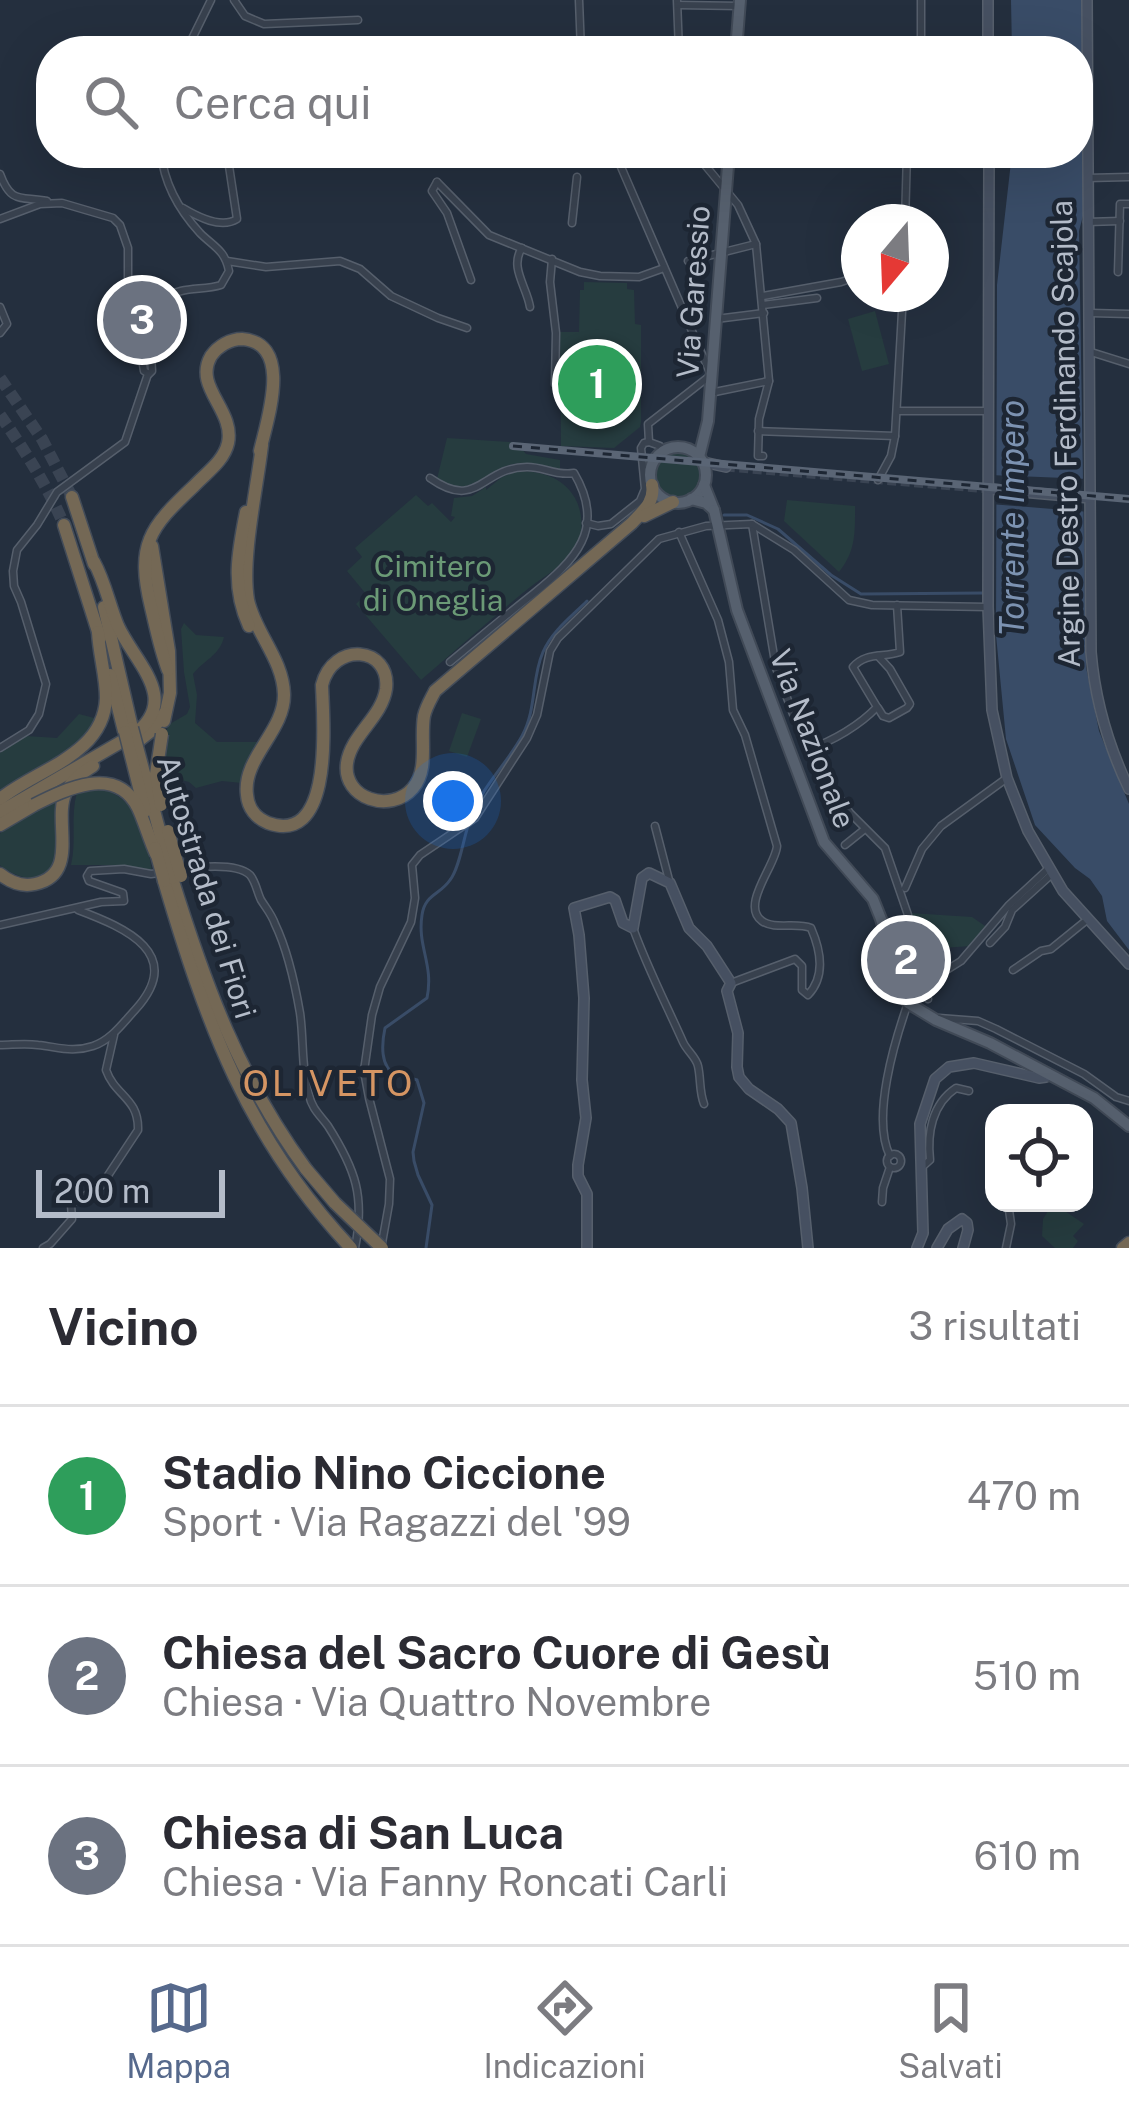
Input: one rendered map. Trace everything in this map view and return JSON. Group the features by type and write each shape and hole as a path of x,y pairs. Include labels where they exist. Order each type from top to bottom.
{"highway":[{"path":"172,878 157,760 170,693 167,635 152,557 154,533 170,508 226,449 227,418 206,373 215,351 231,340 253,342 267,352 274,376 236,579 248,626 279,669 284,689 284,706 246,789 255,814 266,821 283,825 303,818 313,807 320,775 324,678 333,663 350,654 364,655 377,662 385,676 383,700 347,764 356,790 371,800 399,799 419,777 424,716 435,691 632,523 651,502 652,485"},
{"name":"Autostrada dei Fiori","path":"72,497 94,562 156,854 172,878 187,957 217,1042 261,1131 294,1182 353,1248"},
{"path":"632,523 673,502"},
{"name":"Autostrada dei Fiori","path":"64,525 172,878 238,1061 306,1169 381,1248"},
{"path":"0,812 133,735 152,713 152,684 117,624 94,562"},
{"path":"0,799 75,753 101,724 106,698 98,632"},
{"path":"0,874 22,885 50,877 64,849 62,805 71,784 89,768 143,738 165,713"},
{"path":"0,825 81,784 98,783 118,789 136,806 156,854"}],"main road":[{"path":"988,0 988,36"},
{"name":"Argine Destro Ferdinando Scajola","path":"1087,0 1087,36"},
{"path":"737,36 740,3"},
{"name":"Via Garessio","path":"701,459 728,168"},
{"path":"988,168 992,710 1018,810 1051,871 1129,964"},
{"name":"Argine Destro Ferdinando Scajola","path":"1087,168 1093,677 1105,731 1129,789"},
{"path":"685,448 705,435"},
{"path":"691,499 711,471 726,467 685,448 662,452 651,467 657,493 673,502 700,500 714,510"},
{"path":"701,459 705,481"},
{"name":"Via Nazionale","path":"705,481 737,610 824,842 873,899 908,1003"},
{"path":"989,489 1090,498"},
{"path":"587,1248 586,1194 578,1177 586,1118 584,998 574,908 610,897 623,923 633,928 643,876 654,874 670,884 689,928 731,983 727,991 737,1026 738,1072 745,1086 791,1123 808,1248"},
{"path":"908,1003 1094,1098 1129,1126"},
{"path":"917,1248 923,1233 920,1124 938,1075 949,1067 974,1064 1039,1078 1048,1073"},
{"path":"937,1248 948,1229 962,1219 968,1230 963,1248"}],"street":[{"path":"193,36 211,0"},
{"path":"234,0 245,16 264,24 358,20"},
{"path":"579,0 580,36"},
{"path":"921,0 922,36"},
{"path":"679,36 678,3 740,3"},
{"path":"0,748 28,730 39,714 46,684 14,586 17,550 57,492 124,442 152,371 151,335 160,306 178,291 221,285 229,271 222,250 202,235 180,206 163,168"},
{"path":"180,206 218,222 230,224 237,219 229,168"},
{"path":"621,168 711,375 648,424 649,442"},
{"path":"708,168 739,206 757,244 769,381 758,430 758,456 763,456"},
{"path":"906,204 907,168"},
{"path":"0,173 14,197 77,206 120,225 128,248 128,304 148,374"},
{"path":"572,223 577,177"},
{"path":"1087,178 1129,177"},
{"path":"471,280 447,213 432,191 437,182 489,235 580,272 639,277 664,268"},
{"path":"0,219 50,203"},
{"path":"1118,272 1120,204 1129,205"},
{"path":"1087,222 1120,221"},
{"path":"688,262 757,244"},
{"path":"522,248 516,264 530,307"},
{"path":"227,261 266,267 340,261 360,269 391,296 467,328"},
{"path":"555,384 550,282 556,261"},
{"path":"716,320 841,281"},
{"path":"763,305 817,298"},
{"path":"0,307 8,324 0,333"},
{"path":"878,480 895,436 902,312"},
{"path":"1088,314 1129,314"},
{"path":"1088,351 1129,364"},
{"path":"710,393 769,381"},
{"path":"898,411 988,411"},
{"path":"758,430 895,436"},
{"path":"586,524 611,524 640,501 645,489 642,445 649,442 662,452"},
{"path":"430,478 448,490 463,492 522,467 557,475 574,473 585,492 586,524 578,550 562,571 450,662"},
{"path":"381,1248 390,1179 364,1070 380,987 411,922 415,898 411,868 420,855 475,818 527,738 558,638 649,546 679,532 719,525 752,524 794,550 849,600 988,607"},
{"path":"752,524 776,668 808,748 850,813 889,856 908,915 917,970"},
{"path":"679,532 713,608 729,662 733,710 778,846 759,889 756,912 768,924 809,927 821,970 808,994 802,990 802,966 794,959 731,983"},
{"path":"875,654 890,669 910,704 889,718 853,669 860,660 875,654 894,654 901,649 897,605"},
{"path":"808,748 839,734 877,706"},
{"path":"905,888 928,840 1007,778"},
{"path":"655,826 670,884"},
{"path":"845,845 865,829"},
{"path":"0,925 125,900 123,893 89,881 90,871 124,869 151,874 203,865 241,870 252,878 280,935 290,972 312,1107 356,1180 361,1201 353,1248"},
{"path":"990,944 1012,910 1051,871"},
{"path":"928,999 923,981 961,961 1010,905 1051,871"},
{"path":"0,1046 37,1045 67,1052 92,1047 109,1039 150,991 155,968 140,939 74,908"},
{"path":"1013,970 1051,949 1088,919"},
{"path":"633,928 652,979 687,1051 697,1061 704,1104"},
{"path":"882,1202 890,1167 897,1168 901,1160 890,1156 885,1146 885,1084 908,1003"},
{"path":"937,1020 944,1016 996,1029 1129,1101"},
{"path":"43,1248 72,1219 71,1204 100,1186 138,1130 133,1104 106,1070 117,1030"},
{"path":"921,1168 930,1160 927,1139 942,1098 956,1088 969,1091"},
{"path":"1006,1248 1010,1212"}],"green space":[{"path":"584,282 627,283 627,289 634,290 635,324 641,325 640,427 614,448 561,446 560,332 579,332"},
{"path":"875,312 889,364 862,371 848,319"},
{"path":"447,438 524,443 521,448 526,454 560,460 560,473 521,463 498,469 470,485 449,485 437,479"},
{"path":"679,451 696,458 703,475 696,492 679,499 662,492 655,475 662,458"},
{"name":"Cimitero di Oneglia","path":"518,471 551,477 570,491 581,519 577,546 563,563 421,680 356,604 366,594 347,571 362,557 355,548 416,495 451,522 454,498 472,496"},
{"path":"787,500 855,506 852,549 839,572 784,521"},
{"path":"184,623 196,635 224,637 193,674 195,723 217,742 262,742 242,783 222,781 196,788 161,775 168,725 190,707"},
{"path":"462,713 481,719 467,757 449,751"},
{"path":"79,714 98,719 82,741 0,793 0,753 26,736 57,738"},
{"path":"98,788 131,808 143,831 152,871 125,865 71,865 77,792"},
{"path":"59,800 57,848 48,873 23,877 3,868 0,834 7,824"},
{"path":"910,913 972,917 988,928 971,946 942,948 917,964"},
{"path":"1047,1212 1066,1212 1084,1224 1073,1236 1078,1241 1073,1248 1055,1248 1042,1236"}],"water":[{"path":"1011,0 1082,0 1083,36 1012,36"},
{"name":"Torrente Impero","path":"1010,168 1084,168 1085,208 1079,231 1086,667 1099,731 1129,804 1129,950 1107,921 1102,896 1090,879 1035,825 1006,739 996,635 997,285"}],"pier":[{"path":"990,475 1089,479 1090,512 990,504"}],"waterway":[{"name":"Torrente Impero","path":"724,515 747,515 778,529 861,594 984,593"},
{"path":"471,817 527,726 547,644 587,601"},
{"path":"426,1248 432,1205 413,1152 424,1103 417,1080 387,1067 383,1040 385,1028 427,998 422,915 426,903 453,875 468,826"}],"tunnel":[{"path":"0,378 42,439 72,497"},
{"path":"0,415 64,525"},
{"path":"726,467 989,489"}],"railway":[{"path":"513,446 1129,499"}],"place":[{"name":"Chiesa di San Luca","path":"142,320"},
{"name":"Stadio Nino Ciccione","path":"597,384"},
{"name":"Chiesa del Sacro Cuore di Gesù","path":"906,960"}],"district":[{"name":"OLIVETO","path":"329,1083"}]}
